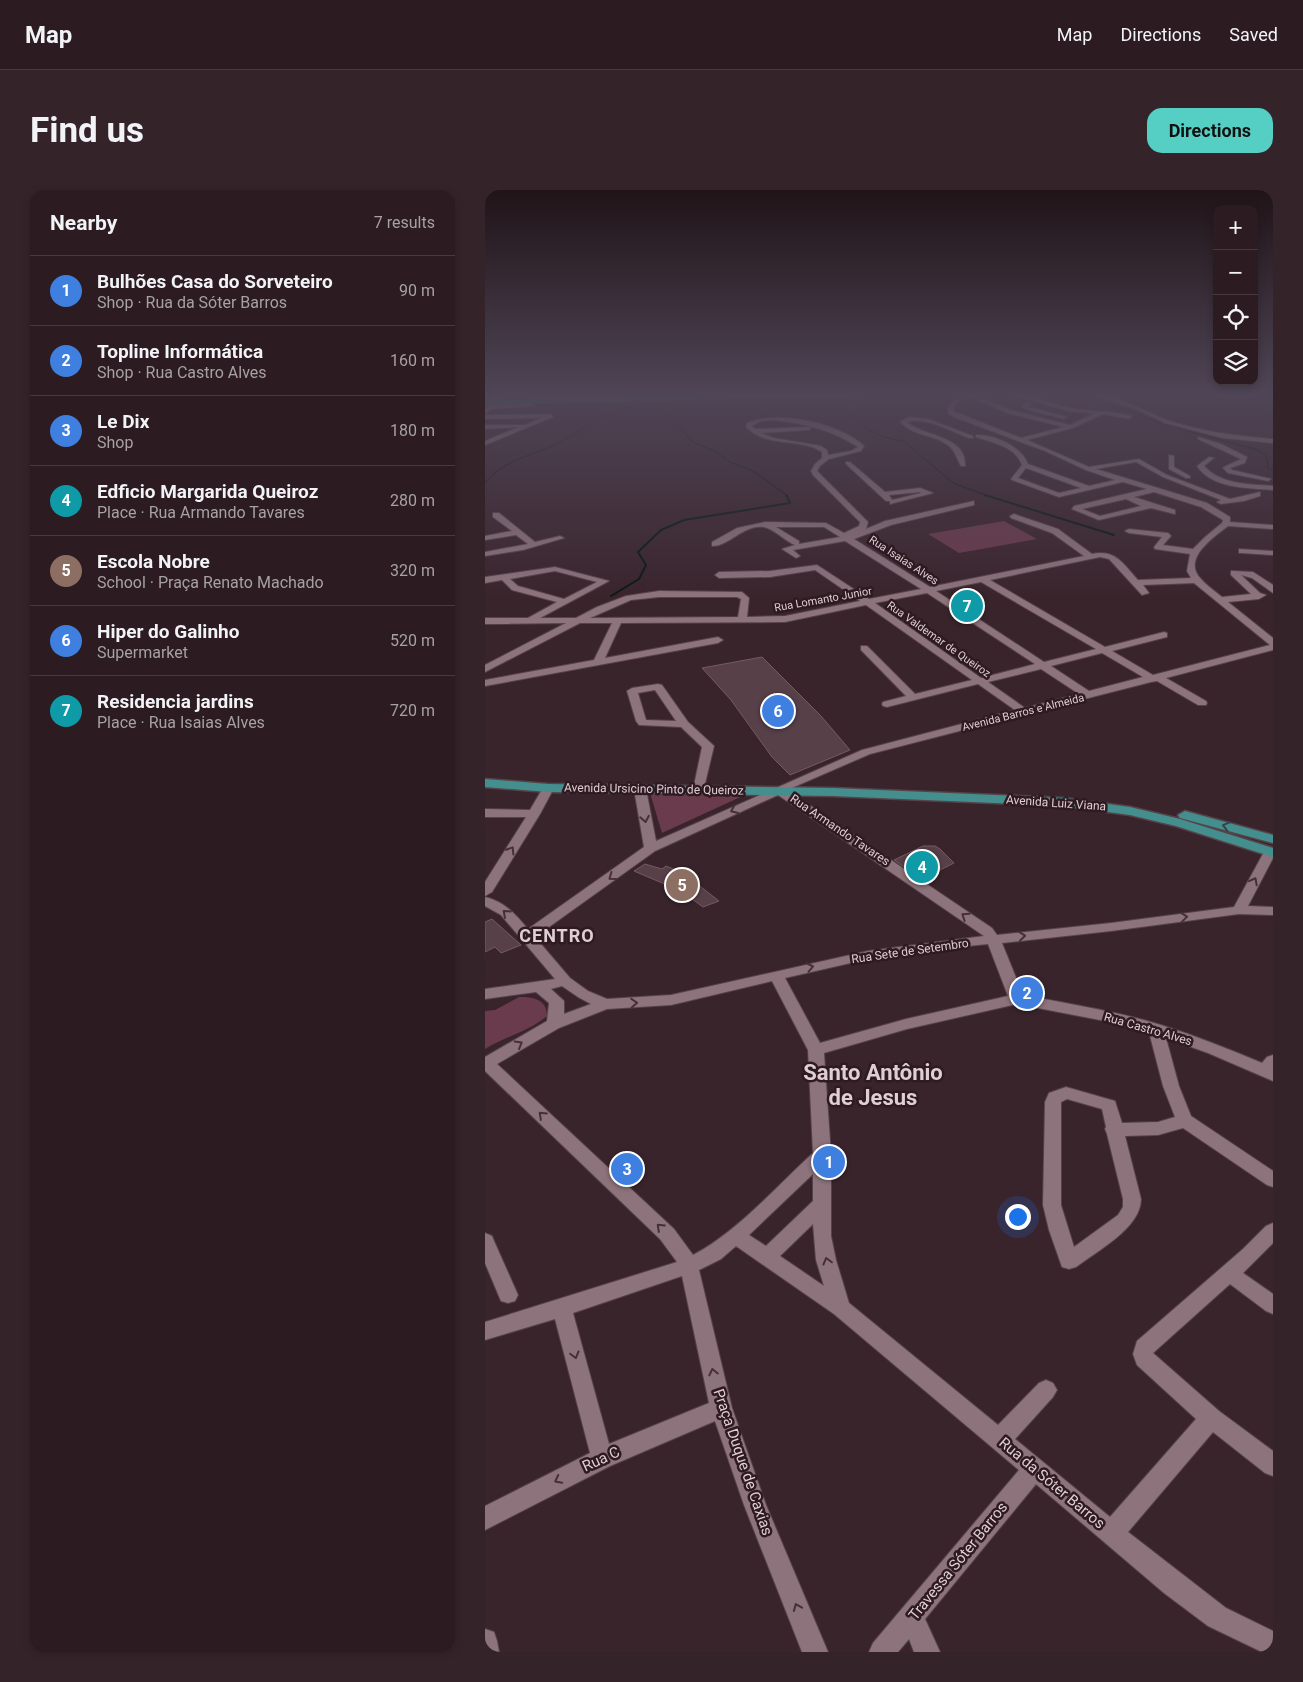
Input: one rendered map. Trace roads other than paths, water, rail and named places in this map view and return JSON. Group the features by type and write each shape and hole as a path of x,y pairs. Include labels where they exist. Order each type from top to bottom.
{"main road":[{"path":"485,783 530,787"},
{"name":"Avenida Ursicino Pinto de Queiroz","path":"530,787 779,790"},
{"path":"485,790 515,790 530,787"},
{"name":"Avenida Luiz Viana","path":"779,790 1095,801 1272,848"}],"street":[{"path":"821,461 815,466 814,473 864,522 863,527 847,537"},
{"path":"961,461 963,465"},
{"path":"1069,461 1087,469 1204,505 1227,519 1226,524"},
{"path":"1087,469 1130,461"},
{"path":"1139,461 1165,476 1230,501"},
{"path":"1170,461 1172,469 1219,488"},
{"path":"1207,461 1200,468 1257,494"},
{"path":"1242,461 1229,466 1226,468 1227,470 1234,474 1268,479"},
{"path":"849,463 902,510 971,503"},
{"path":"1025,465 1089,488"},
{"path":"1025,465 1014,478 1015,480 1059,495 1123,480"},
{"path":"1205,491 1234,484"},
{"path":"1242,487 1273,488"},
{"path":"796,556 786,549 864,534 888,523 902,510 929,493 920,490 883,494"},
{"path":"1147,504 1146,507 1101,518 1076,509 1153,490"},
{"path":"1204,505 1257,494 1273,494"},
{"path":"1126,496 1172,512"},
{"path":"1015,516 1044,524 1068,537 1090,557"},
{"path":"495,517 519,532 534,545"},
{"path":"765,524 796,543"},
{"name":"Rua Isaias Alves","path":"715,544 740,530 765,524 823,525 847,537 1089,696"},
{"path":"1273,527 1226,524 1202,542 1195,552 1190,569 1196,580 1273,645"},
{"path":"1129,531 1165,535 1166,537 1158,547 1195,552"},
{"path":"485,538 519,532"},
{"path":"485,554 534,545 559,538"},
{"path":"1242,552 1273,553"},
{"name":"Rua Lomanto Junior","path":"485,621 785,618 869,603 1100,555 1112,557 1136,583"},
{"name":"Rua Valdemar de Queiroz","path":"719,575 770,574 817,567 1024,712"},
{"path":"485,580 555,569 604,580 603,584 528,620"},
{"path":"1259,596 1234,573 1250,573 1273,590"},
{"path":"503,576 515,588 566,602"},
{"path":"983,579 1202,704"},
{"path":"1136,583 1196,580"},
{"path":"1136,583 1145,593"},
{"path":"485,669 612,604 642,596 732,593 745,598 742,619"},
{"path":"1221,600 1273,594"},
{"path":"598,662 617,620"},
{"path":"485,628 501,621"},
{"path":"887,704 1164,635"},
{"path":"485,683 718,640"},
{"name":"Avenida Barros e Almeida","path":"528,936 651,848 867,752 1156,679 1273,645"},
{"path":"864,648 912,697"},
{"path":"684,724 654,724 641,721 632,690 658,687 684,724 708,746 699,790"},
{"path":"485,892 547,788"},
{"path":"640,789 651,848"},
{"name":"Rua Armando Tavares","path":"779,790 980,926 993,940 1017,999"},
{"path":"485,813 533,814"},
{"path":"1239,910 1272,848"},
{"path":"485,901 496,905 506,912 565,981 583,994 605,1004"},
{"name":"Rua Sete de Setembro","path":"486,1063 554,1024 605,1004 671,1000 776,975 877,954 1239,910 1273,911"},
{"path":"776,975 816,1050 822,1154 822,1236 825,1260 841,1308"},
{"path":"485,994 539,987 565,981"},
{"path":"539,987 557,1001 557,1013 554,1024"},
{"path":"816,1050 906,1024 1017,999"},
{"name":"Rua Castro Alves","path":"1017,999 1105,1016 1156,1029 1270,1069"},
{"path":"1156,1029 1171,1086 1184,1120 1273,1180"},
{"name":"Praça Duque de Caxias","path":"486,1063 667,1234 679,1248 689,1266 721,1408 755,1505 815,1652"},
{"path":"1066,1093 1109,1105 1113,1129 1132,1199 1132,1207 1125,1220 1069,1261 1058,1230 1052,1204 1053,1102 1055,1097 1066,1093"},
{"path":"1113,1129 1160,1130 1184,1120"},
{"path":"485,1331 689,1266 714,1253 736,1236 822,1154"},
{"path":"767,1257 821,1206"},
{"path":"1273,1232 1144,1347 1143,1356 1211,1418 1273,1465"},
{"name":"Rua da Sóter Barros","path":"736,1236 841,1308 1173,1584 1217,1617 1273,1644"},
{"path":"485,1241 508,1295"},
{"path":"1229,1273 1273,1305"},
{"path":"562,1308 601,1458"},
{"path":"1000,1440 1046,1390"},
{"name":"Rua C","path":"485,1518 601,1458 721,1408"},
{"path":"1112,1533 1211,1418"},
{"name":"Travessa Sóter Barros","path":"882,1652 1034,1469"},
{"path":"911,1618 927,1652"},
{"path":"485,1640 487,1652"}],"waterway":[{"path":"485,483 502,468 514,461"},
{"path":"729,461 753,471 788,496"},
{"path":"928,461 953,483 987,496"},
{"path":"1267,461 1268,468 1273,471"},
{"path":"611,596 639,579 646,565 638,552 661,530 684,520 790,503 786,495"},
{"path":"987,496 1114,535"}],"place":[{"name":"Residencia jardins","path":"967,606"},
{"name":"Hiper do Galinho","path":"778,711"},
{"name":"Edficio Margarida Queiroz","path":"922,867"},
{"name":"Escola Nobre","path":"682,885"},
{"name":"Topline Informática","path":"1027,993"},
{"name":"Bulhões Casa do Sorveteiro","path":"829,1162"},
{"name":"Le Dix","path":"627,1169"}],"district":[{"name":"CENTRO","path":"557,936"},
{"name":"Santo Antônio de Jesus","path":"873,1084"}]}
